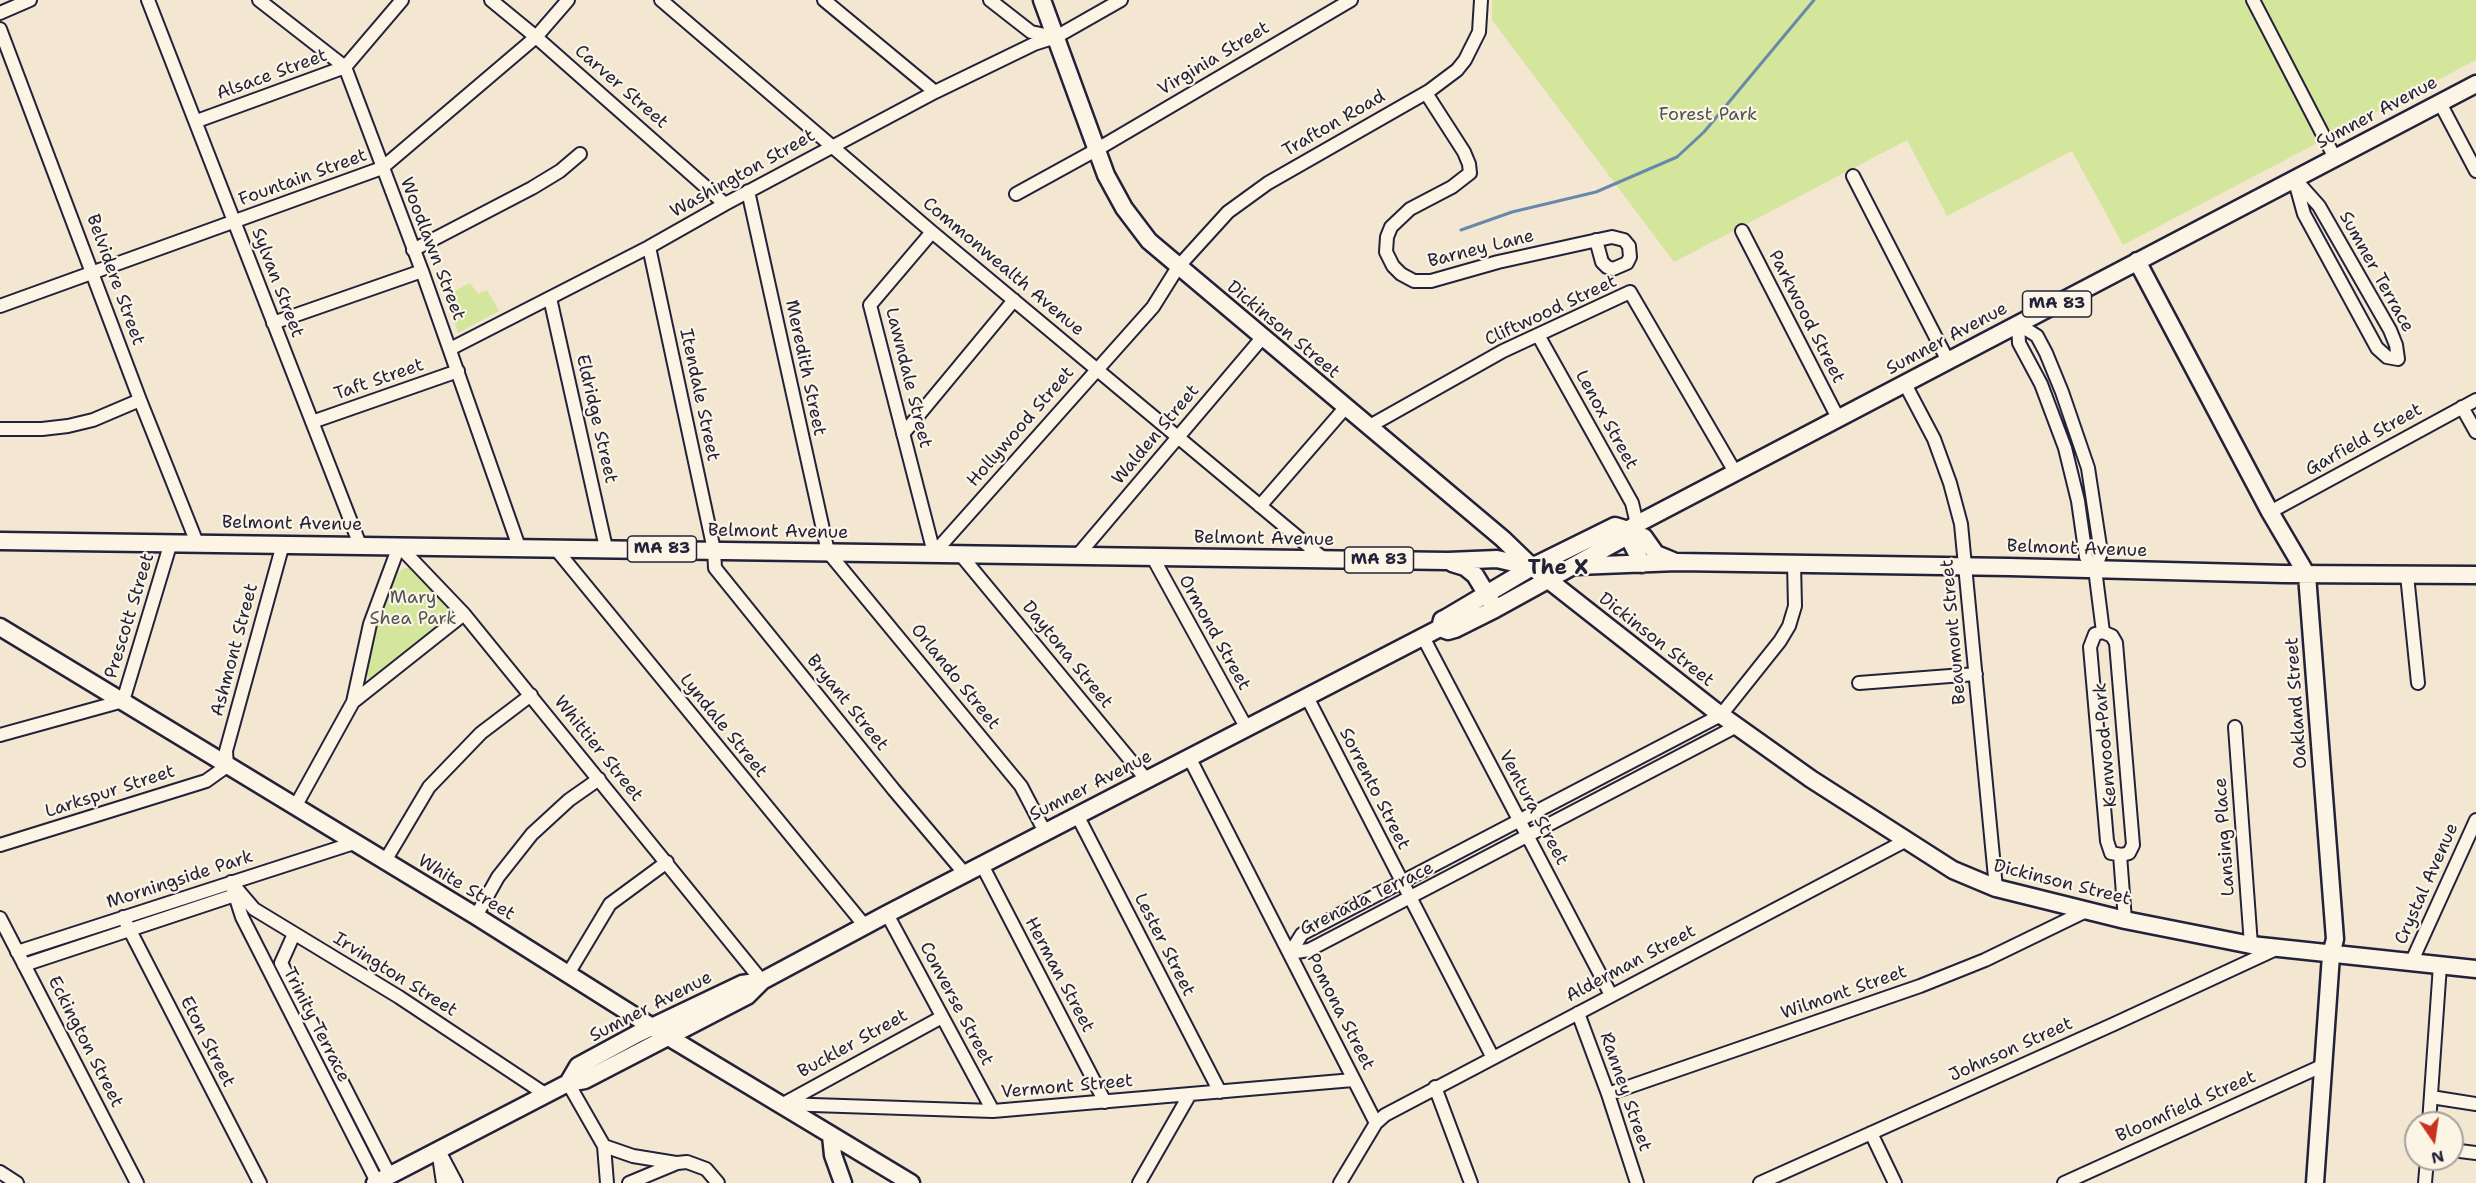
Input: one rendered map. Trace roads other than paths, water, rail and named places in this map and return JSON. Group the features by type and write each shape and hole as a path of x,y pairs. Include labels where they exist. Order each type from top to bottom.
{"main road":[{"name":"Dickinson Street","path":"1042,0 1110,184 1132,220 1149,241 1503,539 1532,567 1720,715 1811,779 1953,870 1996,888 2125,920 2251,945 2476,969"},
{"name":"Sumner Avenue","path":"1440,628 1448,631 1455,629 1495,609 1622,539 1634,529 1736,472 2476,84"},
{"name":"Oakland Street","path":"2137,261 2270,512 2307,575 2335,939 2331,955 2315,1183"},
{"name":"Sumner Avenue","path":"381,1180 545,1094 568,1083 585,1080 747,996 762,981 887,914 1424,637 1440,628 1442,620 1532,567 1615,526 1634,529"},
{"name":"Belmont Avenue","path":"1634,529 1644,537 1656,555 1677,562"},
{"path":"1634,529 1631,542 1642,564"},
{"name":"Belmont Avenue","path":"0,541 1448,561 1497,559 1532,567"},
{"name":"Belmont Avenue","path":"1448,561 1465,567 1475,575 1495,609"},
{"name":"Belmont Avenue","path":"1572,567 1677,562 1966,566 2307,575 2476,575"},
{"name":"White Street","path":"0,627 911,1183"},
{"name":"Sumner Avenue","path":"568,1083 578,1066 652,1027 742,984 762,981"},
{"path":"831,1136 833,1155 843,1183"}],"street":[{"path":"0,13 30,0"},
{"name":"Sylvan Street","path":"148,0 197,121 360,545"},
{"path":"261,0 345,67"},
{"name":"Alsace Street","path":"197,121 345,67 402,0"},
{"name":"Carver Street","path":"491,0 536,36 725,204"},
{"name":"Fountain Street","path":"0,306 382,168 536,36 568,0"},
{"name":"Commonwealth Avenue","path":"661,0 932,232 1324,559"},
{"path":"824,0 935,92"},
{"path":"990,0 1031,32 1056,37"},
{"name":"Washington Street","path":"450,349 649,247 748,191 935,92 1034,44 1056,37 1121,0"},
{"name":"Virginia Street","path":"1016,194 1096,150 1351,0"},
{"name":"Trafton Road","path":"1178,267 1210,229 1248,197 1285,172 1426,93 1452,75 1465,60 1479,32 1481,0"},
{"path":"2253,0 2335,158"},
{"name":"Belvidere Street","path":"0,31 140,400 197,543"},
{"name":"Woodlawn Street","path":"345,67 422,271 519,547"},
{"name":"Barney Lane","path":"1426,93 1464,152 1470,173 1452,187 1410,209 1391,227 1387,237 1386,252 1393,266 1401,274 1414,281 1431,281 1498,261 1596,240"},
{"path":"2440,103 2476,171"},
{"path":"413,250 532,188 560,171 580,154"},
{"path":"1853,176 1948,361"},
{"name":"Sumner Terrace","path":"2294,178 2319,206 2390,330 2398,359 2388,357 2377,348 2304,214 2294,178"},
{"name":"Meredith Street","path":"748,191 828,552"},
{"name":"Parkwood Street","path":"1742,231 1838,418"},
{"name":"Lawndale Street","path":"932,232 870,305 934,553"},
{"name":"Itendale Street","path":"649,247 714,550"},
{"name":"Hollywood Street","path":"934,553 1153,307 1178,267"},
{"path":"273,322 422,271"},
{"name":"Cliftwood Street","path":"1368,427 1503,351 1630,292 1736,472"},
{"name":"Eldridge Street","path":"550,298 606,548"},
{"path":"903,434 1014,300"},
{"path":"2018,324 2037,336 2062,392 2080,444 2093,490 2101,554 2095,569"},
{"path":"2018,324 2019,344 2041,384 2065,448 2078,501 2086,557 2095,569"},
{"name":"Lenox Street","path":"1538,335 1632,503 1634,529"},
{"name":"Walden Street","path":"1078,555 1262,338"},
{"name":"Taft Street","path":"312,422 458,371"},
{"name":"Beaumont Street","path":"1905,384 1934,439 1961,524 1996,888"},
{"path":"0,429 42,429 68,426 93,420 140,400"},
{"name":"Garfield Street","path":"2270,512 2476,400"},
{"path":"2462,407 2476,432"},
{"path":"1260,506 1345,408"},
{"path":"2065,448 2080,444"},
{"name":"Prescott Street","path":"123,701 171,543"},
{"name":"Ashmont Street","path":"227,766 226,751 283,544"},
{"path":"295,807 353,702 370,624 399,546"},
{"name":"Whittier Street","path":"399,546 464,614 762,981"},
{"name":"Lyndale Street","path":"555,548 865,926"},
{"name":"Bryant Street","path":"714,550 715,568 724,581 965,874"},
{"name":"Orlando Street","path":"828,552 1021,786 1045,832"},
{"name":"Daytona Street","path":"960,554 1146,779"},
{"name":"Ormond Street","path":"1152,556 1246,728"},
{"path":"1720,715 1790,626 1794,606 1794,564"},
{"name":"Kenwood Park","path":"2095,569 2103,632"},
{"path":"2407,575 2418,683"},
{"path":"353,702 464,614"},
{"name":"Kenwood Park","path":"2103,632 2112,636 2116,644 2133,845 2129,853 2120,855 2110,851 2107,841 2090,647 2095,634 2103,632"},
{"name":"Ventura Street","path":"1424,637 1611,995"},
{"path":"1859,683 1976,674"},
{"path":"385,861 429,787 482,733 531,695"},
{"name":"Sorrento Street","path":"1307,697 1493,1058"},
{"path":"0,735 123,701"},
{"name":"Grenada Terrace","path":"1290,953 1302,934 1720,715"},
{"name":"Grenada Terrace","path":"1290,953 1310,950 1411,899 1737,726"},
{"name":"Lansing Place","path":"2235,727 2251,945"},
{"name":"Pomona Street","path":"1189,757 1376,1122"},
{"name":"Larkspur Street","path":"0,846 206,780 227,766"},
{"path":"476,916 498,877 532,834 568,800 599,779"},
{"name":"Lester Street","path":"1077,815 1220,1092"},
{"name":"Crystal Avenue","path":"2411,963 2476,820"},
{"name":"Alderman Street","path":"1376,1122 1385,1114 1435,1087 1905,840"},
{"name":"Morningside Park","path":"17,952 354,843"},
{"name":"Kenwood Park","path":"2120,855 2125,920"},
{"path":"568,974 610,904 667,862"},
{"name":"Herman Street","path":"982,865 1105,1102"},
{"name":"Trinity Terrace","path":"231,882 242,917 268,969 381,1180"},
{"name":"Irvington Street","path":"231,882 254,909 399,997 545,1094"},
{"name":"Morningside Park","path":"24,965 235,895"},
{"name":"Wilmont Street","path":"1608,1094 1920,986 1985,960 2086,911"},
{"name":"Converse Street","path":"887,914 993,1111"},
{"name":"Eton Street","path":"123,917 260,1183"},
{"name":"Eckington Street","path":"0,918 137,1183"},
{"name":"Trinity Terrace","path":"294,934 281,963 381,1180"},
{"name":"Johnson Street","path":"1760,1183 2124,1020 2276,949"},
{"path":"268,969 281,963"},
{"path":"2430,1111 2440,965"},
{"name":"Ranney Street","path":"1578,1013 1637,1183"},
{"name":"Buckler Street","path":"783,1104 942,1017"},
{"name":"Bloomfield Street","path":"2064,1183 2324,1065"},
{"name":"Vermont Street","path":"783,1104 993,1111 1353,1080"},
{"path":"568,1083 604,1146 607,1183"},
{"path":"1435,1087 1471,1183"},
{"path":"1139,1183 1190,1094"},
{"path":"2431,1097 2476,1104"},
{"path":"1340,1183 1376,1122"},
{"path":"1871,1133 1895,1183"},
{"path":"604,1146 633,1156 702,1166 714,1176 718,1183"},
{"path":"438,1149 443,1183"},
{"path":"438,1149 456,1183"},
{"path":"629,1183 677,1163"},
{"path":"0,1172 17,1183"}],"waterway":[{"path":"1461,230 1512,212 1596,192 1677,157 1704,132 1814,0"}],"district":[{"name":"The X","path":"1558,569"}],"park label":[{"name":"Forest Park","path":"1708,115"},
{"name":"Mary Shea Park","path":"413,608"}]}
